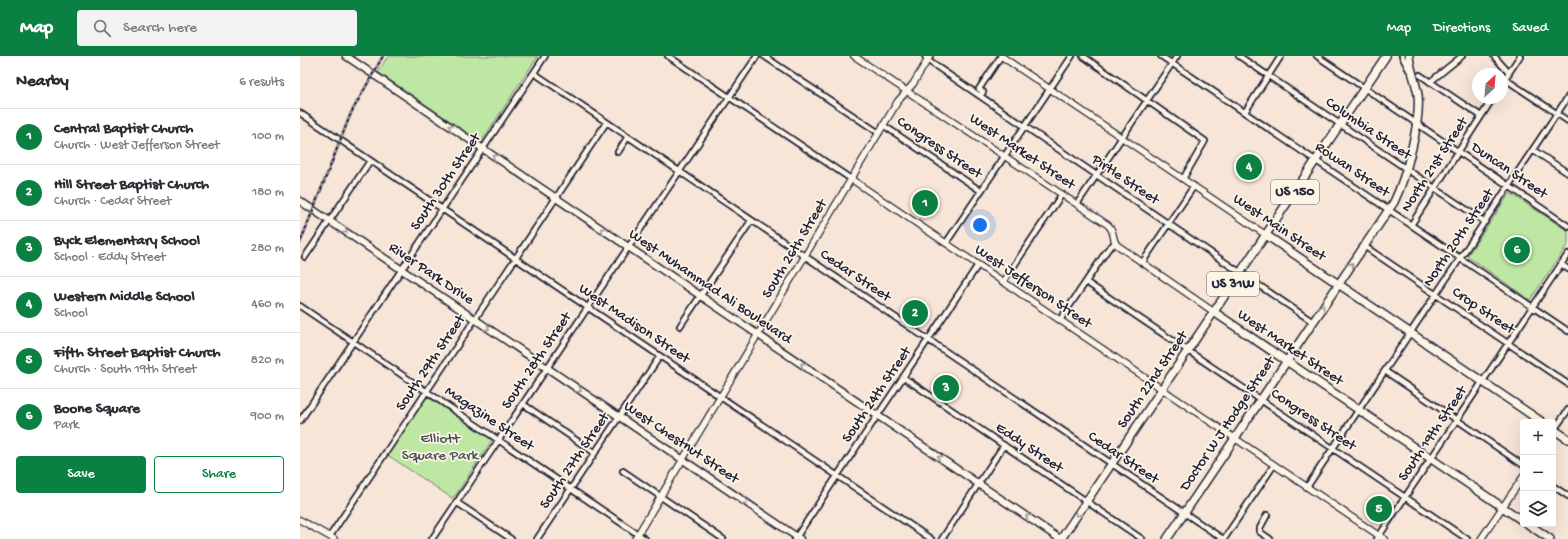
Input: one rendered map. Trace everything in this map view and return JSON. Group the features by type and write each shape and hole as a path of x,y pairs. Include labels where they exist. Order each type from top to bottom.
{"main road":[{"name":"West Muhammad Ali Boulevard","path":"346,56 1061,539"},
{"name":"US 150","path":"1266,235 1386,56"},
{"name":"North 21st Street","path":"1338,284 1400,190 1417,124 1417,77 1409,56"},
{"name":"River Park Drive","path":"300,201 547,368"},
{"name":"South 22nd Street","path":"1061,539 1266,235"},
{"name":"West Main Street","path":"1266,235 1538,419"},
{"name":"Doctor W J Hodge Street","path":"1167,539 1338,284"},
{"name":"West Market Street","path":"1214,312 1520,519"},
{"name":"West Chestnut Street","path":"547,368 797,538"},
{"path":"1556,433 1568,439"},
{"path":"1532,527 1550,539"}],"street":[{"name":"South 30th Street","path":"300,421 545,56"},
{"name":"West Jefferson Street","path":"668,56 1380,538"},
{"name":"South 28th Street","path":"434,538 456,502 757,56"},
{"name":"Congress Street","path":"764,56 878,133"},
{"name":"West Market Street","path":"854,56 1111,228 1114,233 1115,243 1214,312"},
{"path":"980,96 983,92 979,89 1001,56"},
{"name":"West Main Street","path":"1001,56 1266,235"},
{"path":"946,243 1072,56"},
{"path":"1083,56 1148,99 1152,105 1206,142 1183,179"},
{"name":"Rowan Street","path":"1161,56 1568,331"},
{"path":"1077,204 1177,56"},
{"name":"Columbia Street","path":"1239,56 1485,222"},
{"path":"1244,112 1281,56"},
{"name":"Duncan Street","path":"1317,56 1568,226"},
{"path":"1402,56 1417,77 1430,82 1481,116"},
{"path":"1430,82 1462,56"},
{"path":"1494,56 1509,73 1520,56"},
{"name":"South 26th Street","path":"636,537 878,133 902,95 913,84 927,57"},
{"name":"Pirtle Street","path":"927,57 980,96 1312,322"},
{"name":"Cedar Street","path":"534,73 1223,539"},
{"path":"1508,80 1568,121"},
{"name":"North 20th Street","path":"1306,487 1568,97"},
{"name":"North 21st Street","path":"1411,225 1489,104"},
{"name":"West Madison Street","path":"300,113 931,539"},
{"name":"South 29th Street","path":"332,538 606,123"},
{"name":"Congress Street","path":"883,125 981,191"},
{"path":"618,152 628,138"},
{"path":"1533,150 1568,173"},
{"path":"306,257 370,161"},
{"path":"1142,263 1194,186"},
{"path":"1003,282 1062,194"},
{"path":"680,326 751,221"},
{"path":"1060,320 1108,249 1115,243"},
{"name":"Crop Street","path":"1364,246 1568,384"},
{"name":"South 19th Street","path":"1380,538 1405,497 1568,254"},
{"path":"1561,264 1568,269"},
{"name":"South 24th Street","path":"797,538 978,265"},
{"name":"Congress Street","path":"1086,282 1466,539"},
{"name":"Magazine Street","path":"300,306 570,489 636,537 645,539"},
{"name":"South 27th Street","path":"537,539 660,356"},
{"path":"1385,371 1520,463"},
{"name":"Eddy Street","path":"903,377 1142,539"},
{"path":"523,404 595,453"},
{"path":"1556,427 1568,410"},
{"path":"942,539 1004,445"},
{"path":"1223,539 1274,465"},
{"path":"624,472 724,539"},
{"path":"1481,539 1520,482"},
{"path":"1556,488 1568,496"},
{"path":"456,502 511,539"},
{"path":"1268,516 1260,528 1260,532 1270,539"},
{"path":"300,520 332,538"}],"green space":[{"path":"388,56 538,56 481,142 378,72"},
{"path":"1510,193 1568,231 1568,244 1530,300 1467,256"},
{"name":"Elliott Square Park","path":"426,396 492,440 455,496 452,498 389,456 388,452"}],"railway":[{"path":"300,243 351,113 383,56"}],"place":[{"name":"Western Middle School","path":"1249,167"},
{"name":"Central Baptist Church","path":"925,203"},
{"name":"Boone Square","path":"1517,250"},
{"name":"Hill Street Baptist Church","path":"915,313"},
{"name":"Byck Elementary School","path":"946,388"},
{"name":"Fifth Street Baptist Church","path":"1379,509"}]}
